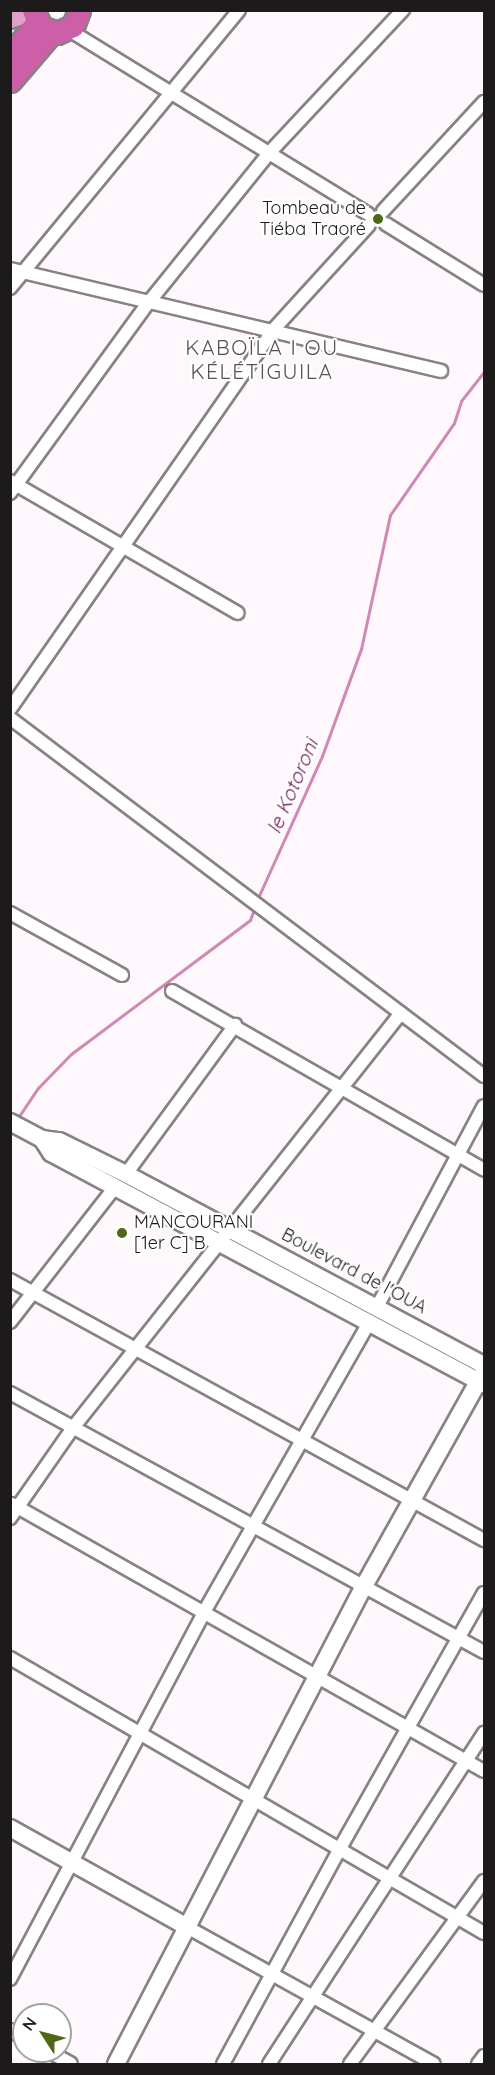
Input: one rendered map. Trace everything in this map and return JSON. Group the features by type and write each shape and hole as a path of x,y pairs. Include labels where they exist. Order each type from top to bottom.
{"highway":[{"path":"10,56 45,21 79,10"},
{"path":"10,81 45,21"}],"main road":[{"path":"10,19 45,21"}],"street":[{"path":"10,288 16,271 239,10"},
{"path":"237,613 12,486 149,302 270,152 403,10"},
{"path":"45,21 270,152 369,220 378,230 386,224"},
{"path":"383,211 484,102"},
{"path":"10,709 273,330 369,220 375,209 383,211"},
{"path":"383,211 386,224 484,285"},
{"path":"16,271 441,370"},
{"path":"10,718 484,1076"},
{"path":"10,914 122,975"},
{"path":"172,991 458,1152 484,1170"},
{"path":"402,1013 229,1227 72,1429 13,1509 204,1612 484,1771"},
{"path":"10,1322 121,1180 235,1025"},
{"path":"378,1305 484,1106"},
{"name":"Boulevard de l'OUA","path":"10,1122 42,1139 60,1141 121,1180 229,1227 378,1305 484,1365"},
{"path":"116,2064 364,1586 483,1379 369,1323 219,1242 121,1180"},
{"path":"10,1280 303,1438 484,1540"},
{"path":"10,1979 138,1733 204,1612 369,1323"},
{"path":"10,1393 72,1429 254,1525 484,1652"},
{"path":"223,2064 339,1850 484,1593"},
{"path":"10,1658 484,1933"},
{"path":"269,2064 484,1733"},
{"path":"10,1828 72,1860 187,1928 272,1971 374,2032 434,2064"},
{"path":"350,2064 484,1881"},
{"path":"478,2064 484,2056"}],"waterway":[{"name":"le Kotoroni","path":"257,900 322,756 361,649 390,515 454,423 461,401 484,372"},
{"name":"le Kotoroni","path":"17,1119 38,1088 71,1054 250,920 255,906"}],"place":[{"name":"Tombeau de Tiéba Traoré","path":"378,219"},
{"name":"MANCOURANI [1er C] B","path":"122,1233"}],"district":[{"name":"KABOÏLA I OU KÉLÉTIGUILA","path":"262,359"}]}
